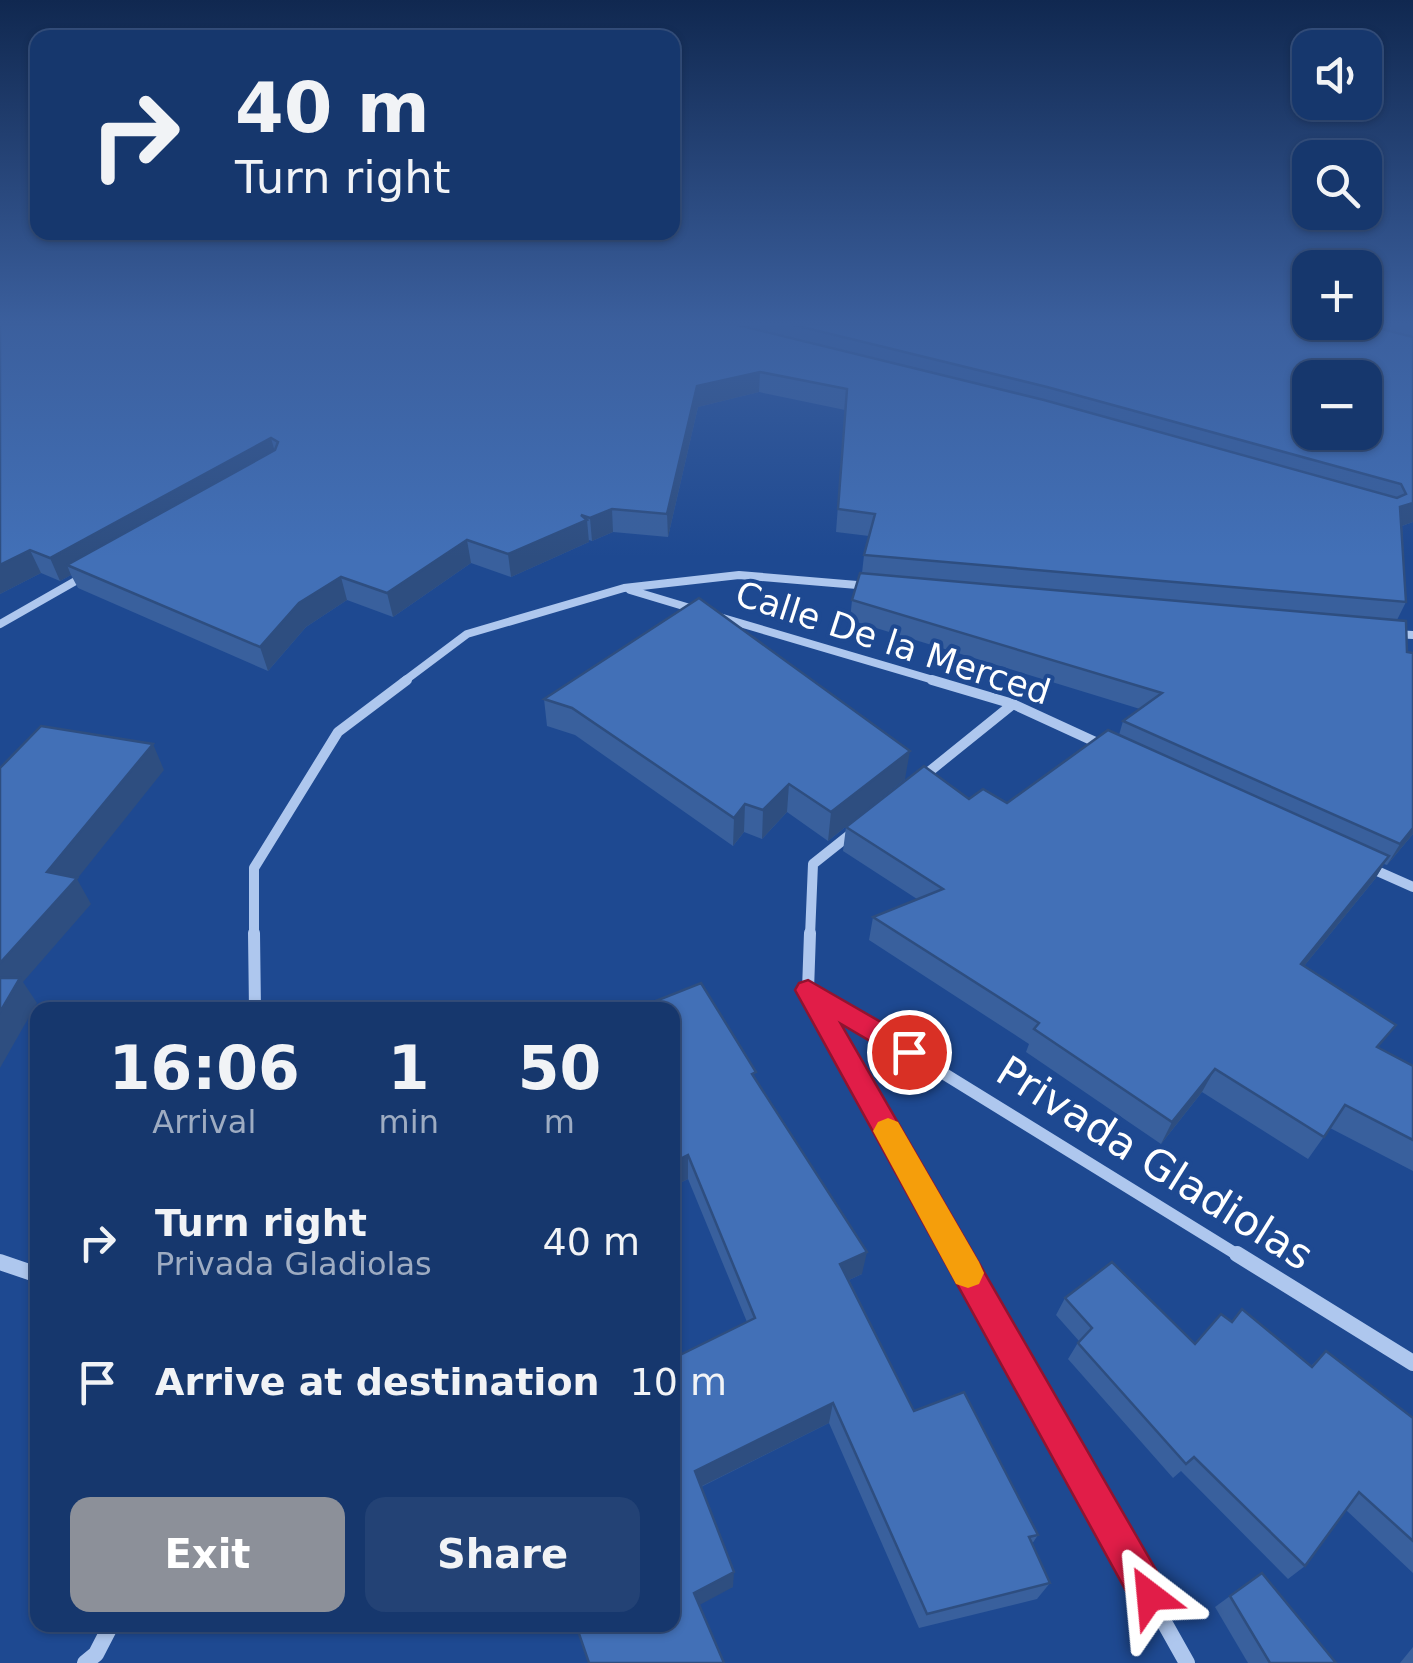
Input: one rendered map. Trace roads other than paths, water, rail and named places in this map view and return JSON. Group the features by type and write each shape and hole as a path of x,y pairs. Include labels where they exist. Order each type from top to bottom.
{"street":[{"path":"0,624 104,565"},
{"path":"254,1002 254,868 338,732 467,634 624,588 739,574 878,587"},
{"name":"Calle De la Merced","path":"624,588 1012,704 1117,752"},
{"path":"1373,632 1413,636"},
{"path":"905,790 1012,704"},
{"path":"859,828 813,864 808,990 1187,1663"},
{"path":"1361,864 1413,888"},
{"name":"Privada Gladiolas","path":"808,990 1413,1363"},
{"path":"0,1262 30,1272"},
{"path":"85,1663 96,1654 107,1632"}]}
